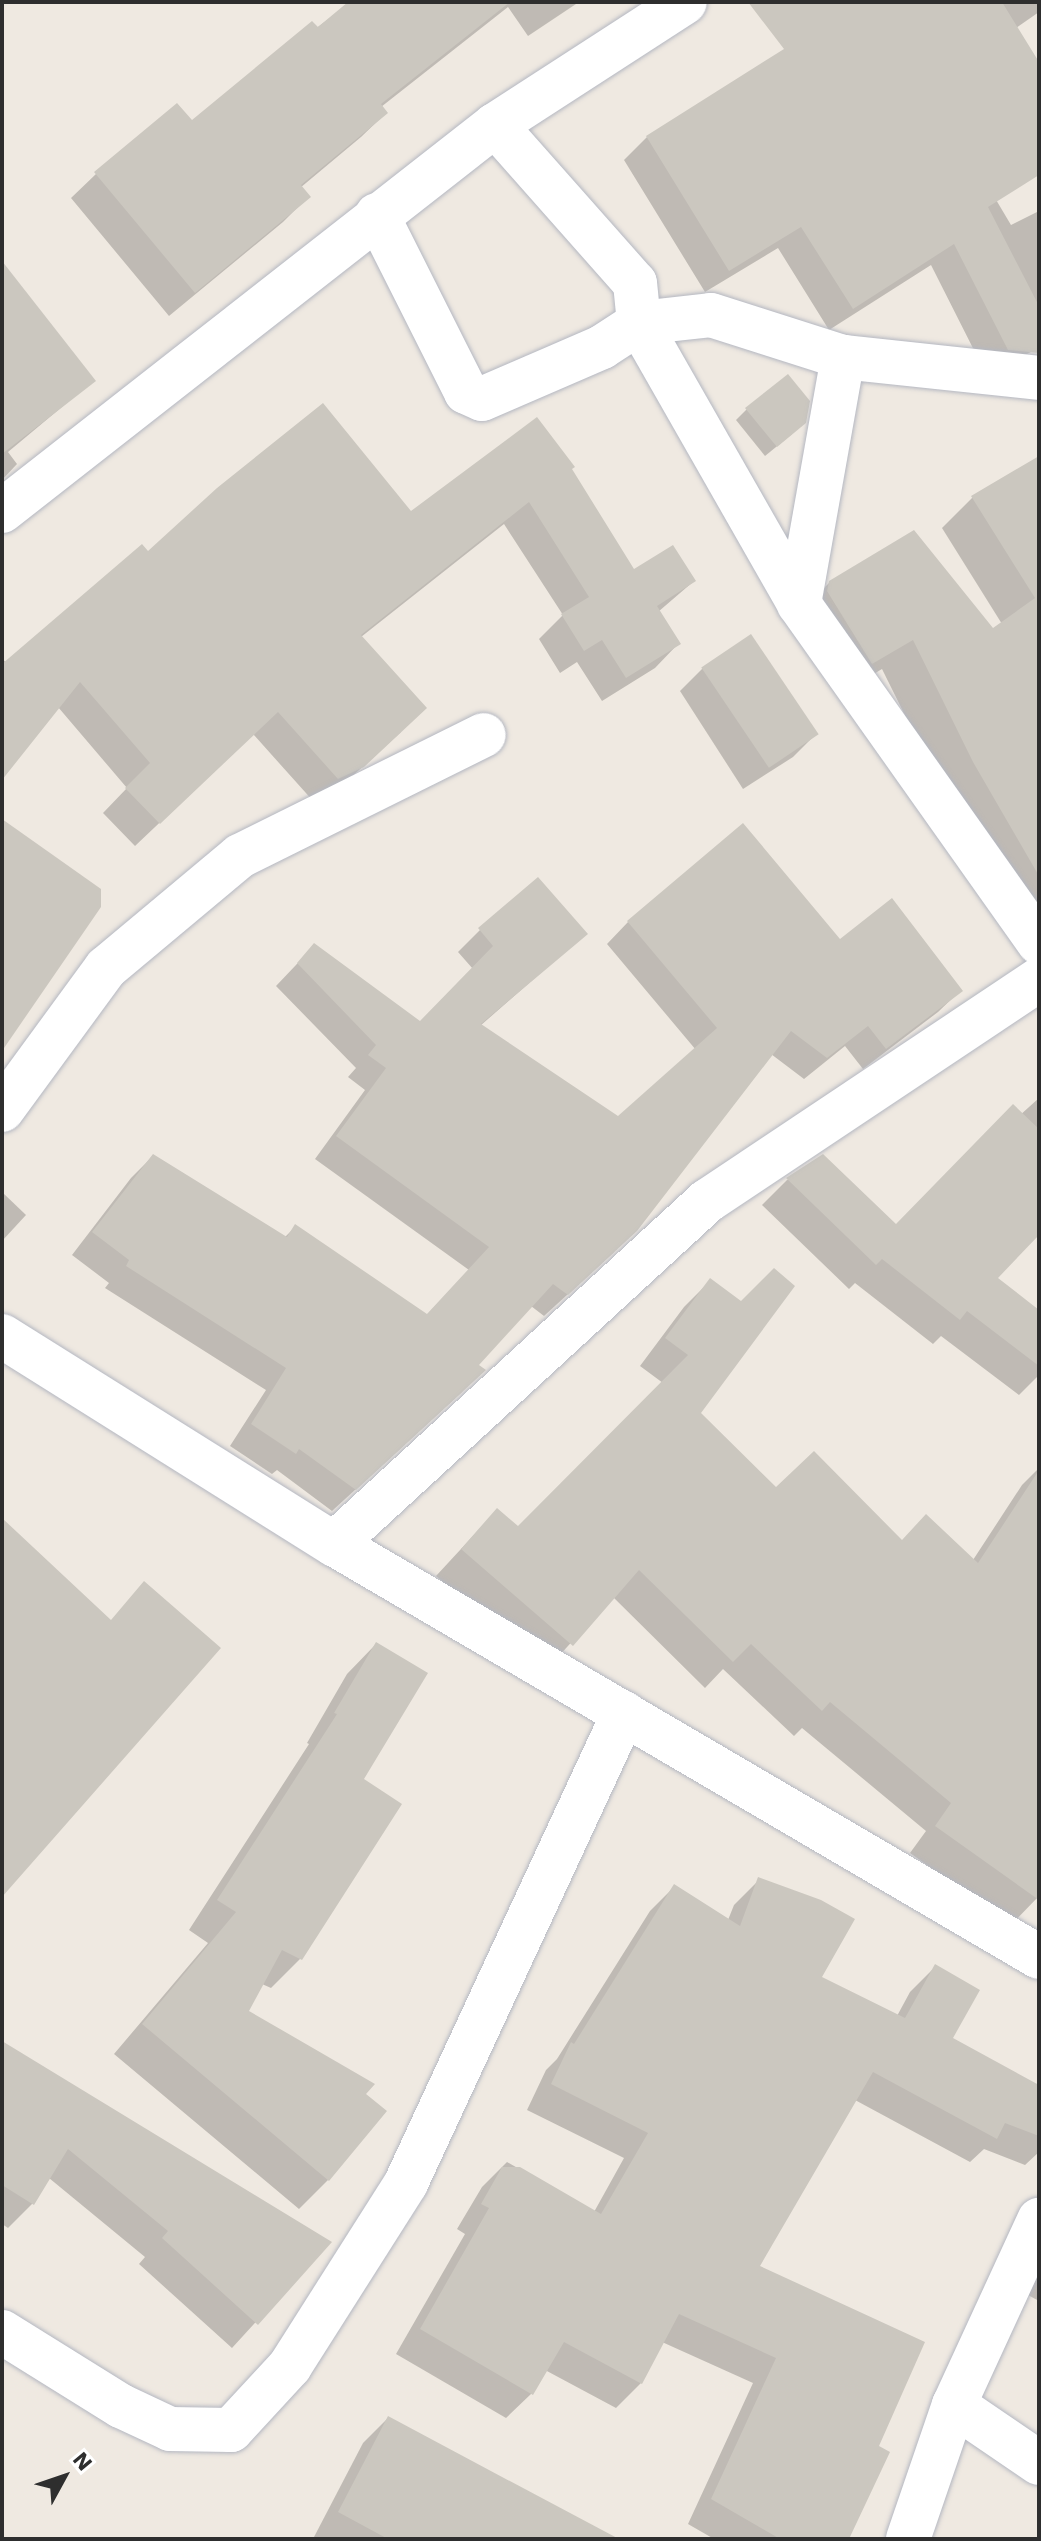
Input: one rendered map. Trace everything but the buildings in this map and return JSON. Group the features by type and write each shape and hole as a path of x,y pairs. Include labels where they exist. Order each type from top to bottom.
{"street":[{"path":"2,511 495,125 685,2"},
{"path":"495,125 635,283 639,323 799,604 1039,943"},
{"path":"377,215 466,392 482,399 602,347 639,323 711,315 843,357 1039,378"},
{"path":"799,604 843,357"},
{"path":"2,1110 106,968 240,856 484,735"},
{"path":"334,1544 707,1201 1039,980"},
{"path":"2,1336 334,1544 1039,1957"},
{"path":"2,2332 121,2406 170,2429 231,2430 290,2366 406,2183 624,1713"},
{"path":"908,2539 954,2405 1039,2220"},
{"path":"954,2405 1039,2463"}]}
